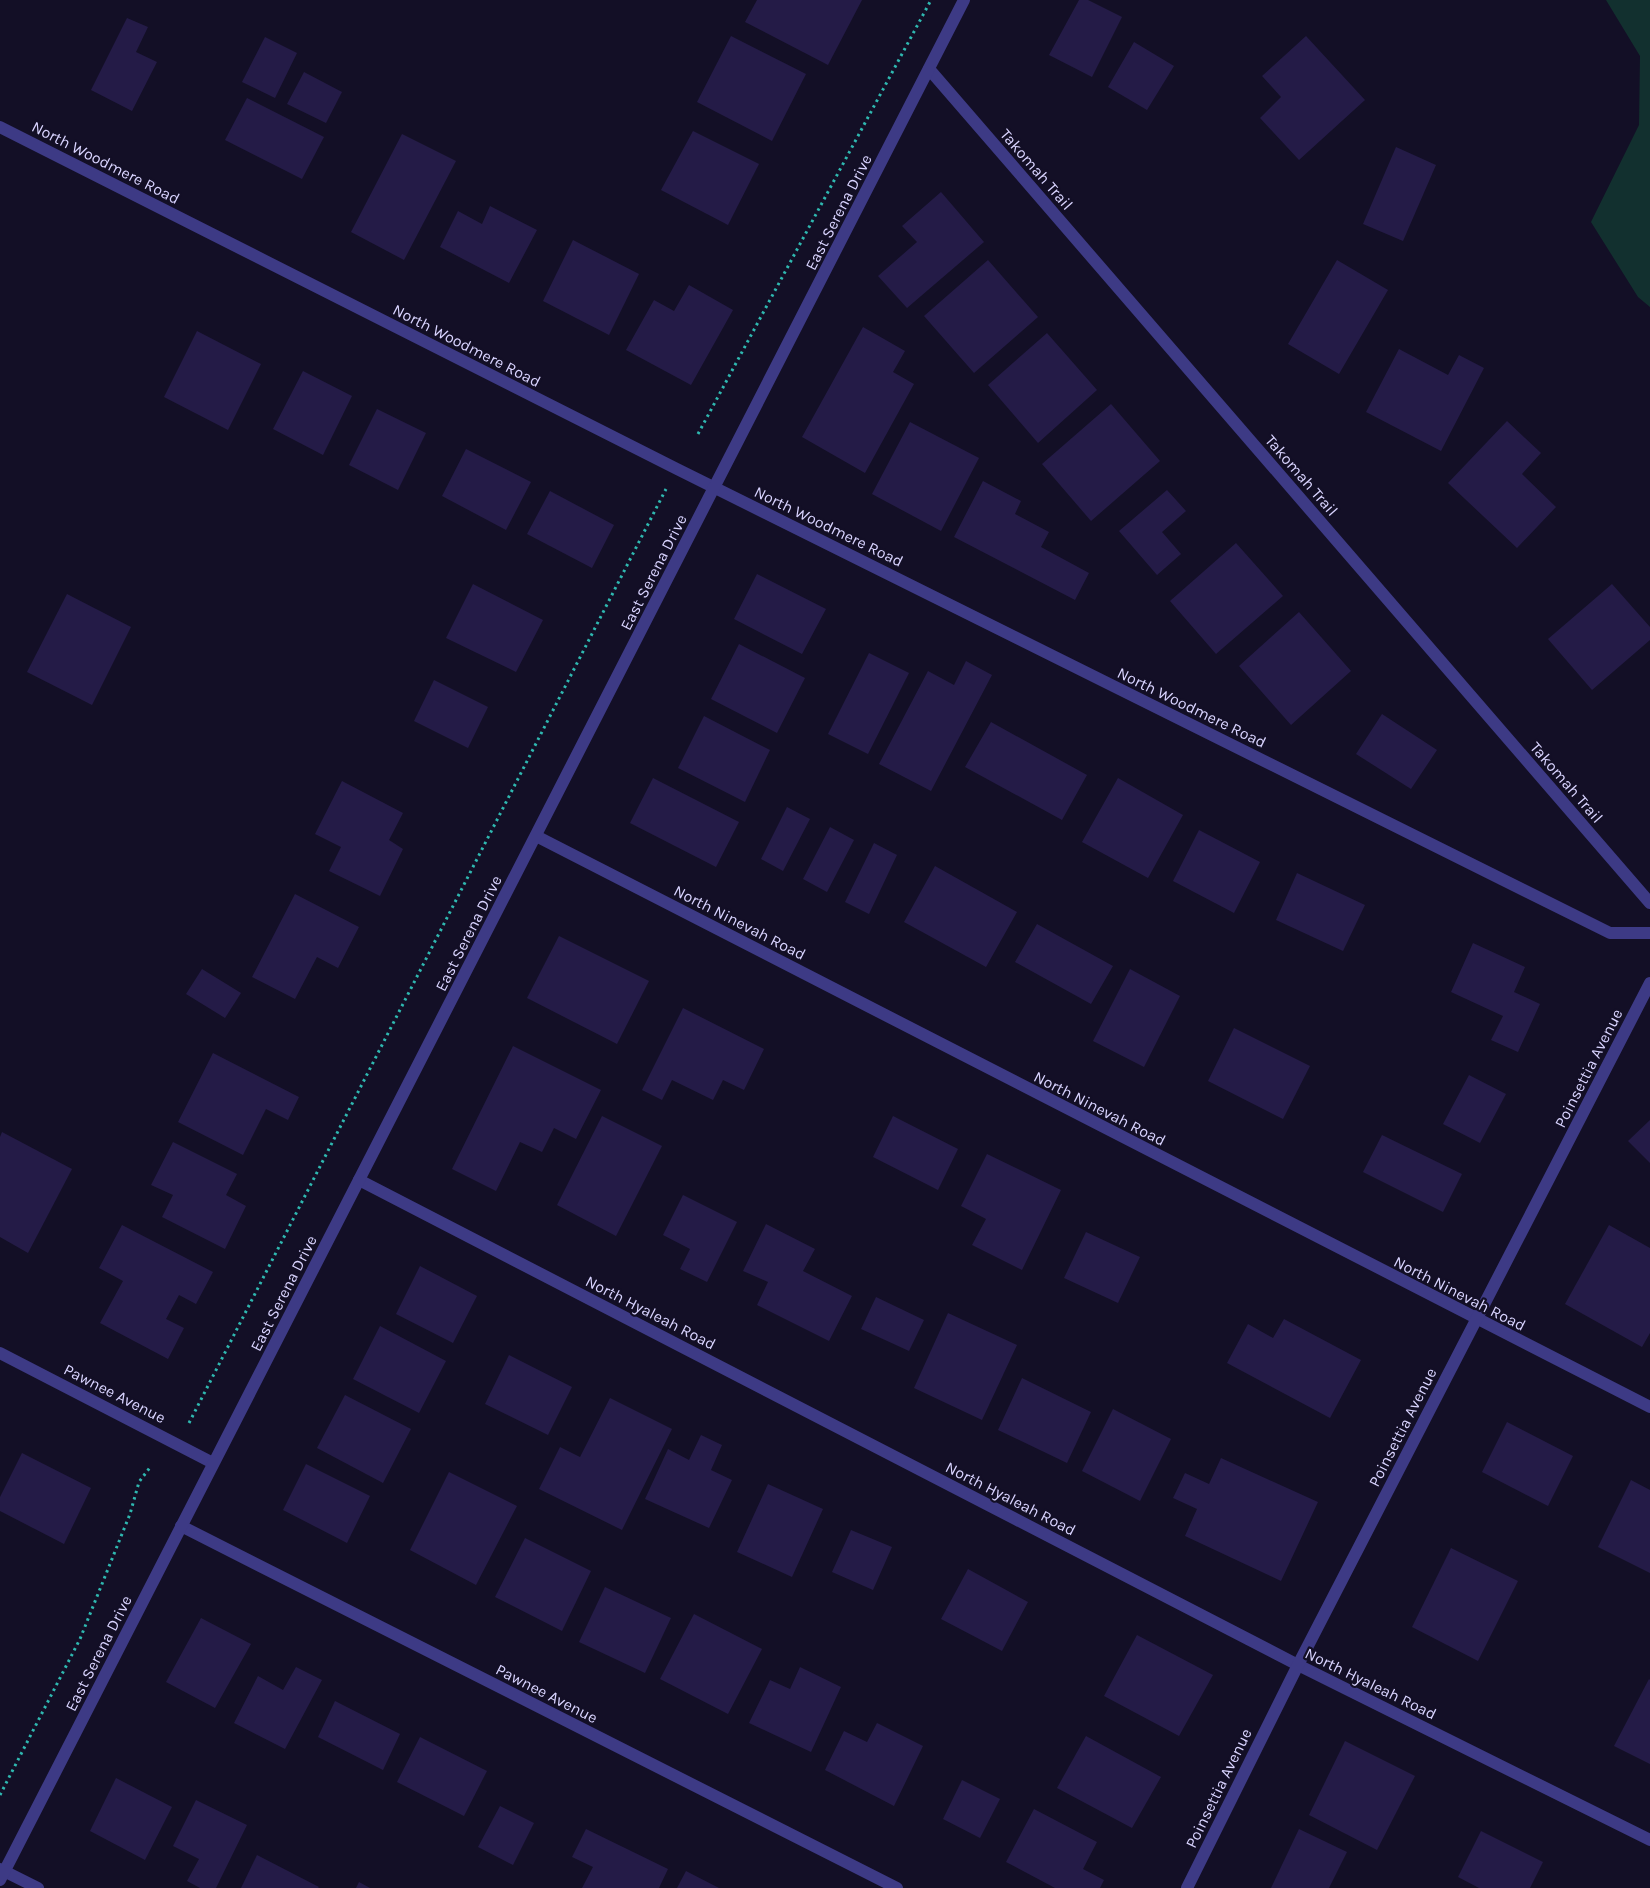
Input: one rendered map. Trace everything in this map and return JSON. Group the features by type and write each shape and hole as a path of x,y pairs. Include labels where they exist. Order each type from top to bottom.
{"street":[{"name":"East Serena Drive","path":"2,1873 964,0"},
{"name":"Takomah Trail","path":"929,69 1650,903"},
{"name":"North Woodmere Road","path":"0,127 715,487 1610,933 1650,933"},
{"name":"North Ninevah Road","path":"536,836 1476,1320 1650,1407"},
{"name":"Poinsettia Avenue","path":"1187,1888 1298,1664 1650,983"},
{"name":"North Hyaleah Road","path":"359,1180 1298,1664 1650,1840"},
{"name":"Pawnee Avenue","path":"0,1353 213,1464"},
{"name":"Pawnee Avenue","path":"181,1526 897,1888"},
{"path":"2,1873 38,1888"}],"path":[{"path":"698,434 931,0"},
{"path":"188,1423 668,484"},
{"path":"0,1796 80,1639 130,1514 139,1482 151,1466"}],"green space":[{"path":"1606,0 1650,0 1650,307 1638,297 1591,222 1639,125 1640,56"}],"building":[{"path":"757,0 862,0 828,65 745,22"},
{"path":"1079,0 1088,0 1122,17 1092,77 1049,55"},
{"path":"127,18 148,27 136,52 157,62 132,111 91,90"},
{"path":"731,36 806,74 772,141 697,102"},
{"path":"1306,36 1365,100 1299,160 1260,118 1281,97 1262,76"},
{"path":"265,37 297,53 275,98 242,82"},
{"path":"1134,42 1174,66 1147,110 1108,87"},
{"path":"304,72 342,92 326,123 287,104"},
{"path":"247,98 324,137 302,179 225,140"},
{"path":"693,131 759,164 728,225 661,190"},
{"path":"402,134 456,161 404,260 351,232"},
{"path":"1396,147 1436,165 1403,241 1363,224"},
{"path":"941,192 984,242 907,308 878,276 917,242 902,226"},
{"path":"490,206 537,230 509,283 440,247 458,211 482,224"},
{"path":"573,240 639,274 609,335 543,301"},
{"path":"988,260 1038,317 974,373 924,316"},
{"path":"1337,260 1388,290 1339,374 1288,344"},
{"path":"689,285 733,310 691,385 626,350 654,300 674,311"},
{"path":"863,327 905,351 893,372 914,384 865,473 802,437"},
{"path":"197,331 261,364 228,430 164,397"},
{"path":"1047,333 1097,390 1038,443 988,385"},
{"path":"1399,349 1448,375 1459,355 1484,368 1441,451 1366,412"},
{"path":"303,371 352,396 323,455 273,429"},
{"path":"1111,404 1160,461 1091,521 1042,464"},
{"path":"377,409 426,433 398,490 349,465"},
{"path":"1507,421 1541,453 1522,474 1556,507 1517,548 1448,483"},
{"path":"910,422 979,458 941,531 872,494"},
{"path":"466,449 531,482 506,530 442,496"},
{"path":"983,481 1021,501 1015,514 1049,532 1041,547 1089,573 1075,600 954,537"},
{"path":"1167,490 1186,511 1162,532 1181,554 1157,575 1119,531"},
{"path":"550,491 614,525 592,568 527,534"},
{"path":"1236,543 1283,596 1216,654 1170,601"},
{"path":"757,574 826,609 802,654 734,619"},
{"path":"473,584 543,620 516,672 446,638"},
{"path":"1612,584 1650,627 1650,640 1592,690 1548,639"},
{"path":"67,594 131,627 92,705 27,672"},
{"path":"1299,612 1351,671 1291,725 1239,666"},
{"path":"739,644 805,678 777,733 711,699"},
{"path":"869,653 909,673 868,754 828,734"},
{"path":"966,661 992,675 931,791 879,764 928,671 954,685"},
{"path":"434,680 488,707 468,748 414,721"},
{"path":"1382,714 1437,750 1411,789 1356,754"},
{"path":"704,716 770,750 745,802 678,768"},
{"path":"991,722 1087,775 1062,820 965,767"},
{"path":"653,778 739,822 716,867 630,823"},
{"path":"1118,778 1183,815 1148,878 1082,842"},
{"path":"342,781 403,813 389,840 403,849 380,896 329,871 341,847 315,834"},
{"path":"787,807 810,819 783,871 761,859"},
{"path":"830,827 854,840 827,892 803,879"},
{"path":"1199,830 1260,862 1234,913 1173,881"},
{"path":"874,843 897,855 869,914 845,902"},
{"path":"935,866 1017,912 986,967 904,922"},
{"path":"1297,873 1365,905 1343,951 1276,920"},
{"path":"295,894 359,927 338,968 317,957 295,999 252,977"},
{"path":"1037,924 1113,966 1091,1004 1015,962"},
{"path":"559,936 649,981 617,1044 527,998"},
{"path":"1473,943 1525,967 1514,992 1540,1004 1518,1052 1491,1040 1503,1016 1451,992"},
{"path":"202,969 241,993 225,1018 186,994"},
{"path":"1130,969 1180,996 1144,1067 1093,1041"},
{"path":"683,1008 764,1049 744,1090 723,1080 713,1100 672,1080 662,1100 642,1090"},
{"path":"1234,1028 1310,1066 1283,1119 1208,1081"},
{"path":"513,1046 601,1090 576,1139 554,1128 542,1152 520,1142 496,1191 452,1169"},
{"path":"213,1053 299,1097 288,1120 266,1109 243,1155 178,1122"},
{"path":"1469,1075 1506,1094 1480,1143 1443,1124"},
{"path":"602,1116 662,1146 616,1236 557,1205"},
{"path":"893,1116 958,1149 938,1190 873,1157"},
{"path":"1650,1120 1650,1163 1628,1141"},
{"path":"2,1132 72,1169 28,1253 0,1237 0,1137"},
{"path":"1382,1135 1462,1174 1443,1212 1363,1172"},
{"path":"173,1142 237,1174 226,1195 246,1206 225,1249 162,1217 173,1195 151,1185"},
{"path":"987,1154 1061,1190 1022,1270 972,1245 986,1219 961,1206"},
{"path":"683,1195 737,1222 707,1282 680,1269 690,1249 663,1235"},
{"path":"766,1224 815,1249 803,1271 852,1296 829,1341 757,1305 768,1282 743,1271"},
{"path":"122,1225 213,1272 196,1304 179,1295 166,1319 184,1328 168,1359 100,1323 123,1281 99,1268"},
{"path":"1609,1225 1650,1248 1650,1333 1642,1347 1565,1304"},
{"path":"1086,1232 1140,1257 1118,1303 1064,1278"},
{"path":"420,1266 477,1296 453,1343 396,1314"},
{"path":"876,1297 924,1320 909,1351 861,1329"},
{"path":"948,1313 1017,1345 982,1420 914,1388"},
{"path":"1284,1319 1361,1360 1330,1418 1227,1363 1248,1324 1273,1338"},
{"path":"380,1326 446,1361 419,1413 353,1379"},
{"path":"509,1355 572,1387 548,1435 485,1404"},
{"path":"1022,1378 1091,1412 1067,1463 998,1430"},
{"path":"345,1395 411,1429 383,1483 317,1448"},
{"path":"610,1398 672,1429 622,1530 539,1489 560,1447 580,1457"},
{"path":"1113,1409 1171,1439 1140,1501 1082,1471"},
{"path":"1507,1422 1573,1456 1548,1506 1482,1472"},
{"path":"701,1435 722,1445 711,1470 732,1480 709,1528 645,1499 668,1449 689,1460"},
{"path":"22,1453 91,1488 64,1544 0,1511 0,1497"},
{"path":"1221,1458 1318,1502 1281,1581 1185,1536 1197,1509 1173,1498 1185,1473 1209,1484"},
{"path":"306,1464 370,1496 347,1543 283,1510"},
{"path":"449,1472 517,1506 476,1585 410,1550"},
{"path":"1631,1480 1650,1490 1650,1573 1598,1547"},
{"path":"768,1484 823,1509 792,1577 737,1552"},
{"path":"851,1530 892,1547 873,1590 832,1572"},
{"path":"525,1538 591,1571 562,1631 495,1597"},
{"path":"1451,1548 1518,1581 1478,1661 1412,1627"},
{"path":"968,1569 1028,1602 1002,1651 941,1619"},
{"path":"605,1587 671,1618 645,1673 579,1642"},
{"path":"694,1614 762,1649 728,1714 660,1679"},
{"path":"201,1618 251,1644 215,1708 166,1682"},
{"path":"1137,1635 1213,1675 1179,1736 1104,1696"},
{"path":"296,1667 322,1680 285,1749 234,1723 258,1676 283,1690"},
{"path":"800,1667 841,1687 811,1752 749,1723 770,1680 790,1689"},
{"path":"1650,1680 1650,1764 1614,1746"},
{"path":"335,1701 400,1734 383,1770 318,1737"},
{"path":"877,1723 923,1746 894,1806 825,1770 844,1731 867,1742"},
{"path":"1086,1736 1161,1777 1132,1828 1057,1788"},
{"path":"420,1737 487,1771 464,1816 397,1782"},
{"path":"1345,1741 1415,1776 1377,1850 1309,1815"},
{"path":"116,1778 172,1807 145,1860 90,1831"},
{"path":"962,1780 1000,1799 980,1838 943,1819"},
{"path":"196,1800 247,1825 216,1888 200,1888 187,1881 199,1859 173,1846"},
{"path":"500,1806 534,1823 513,1865 478,1847"},
{"path":"1034,1809 1097,1842 1083,1869 1104,1880 1100,1888 1055,1888 1006,1862"},
{"path":"586,1829 668,1869 659,1888 582,1888 593,1867 572,1857"},
{"path":"1299,1829 1347,1852 1329,1888 1271,1888"},
{"path":"1481,1831 1543,1862 1530,1888 1479,1888 1458,1877"},
{"path":"257,1855 319,1887 241,1888"},
{"path":"686,1871 719,1888 677,1888"},
{"path":"359,1882 370,1888 356,1888"}]}
